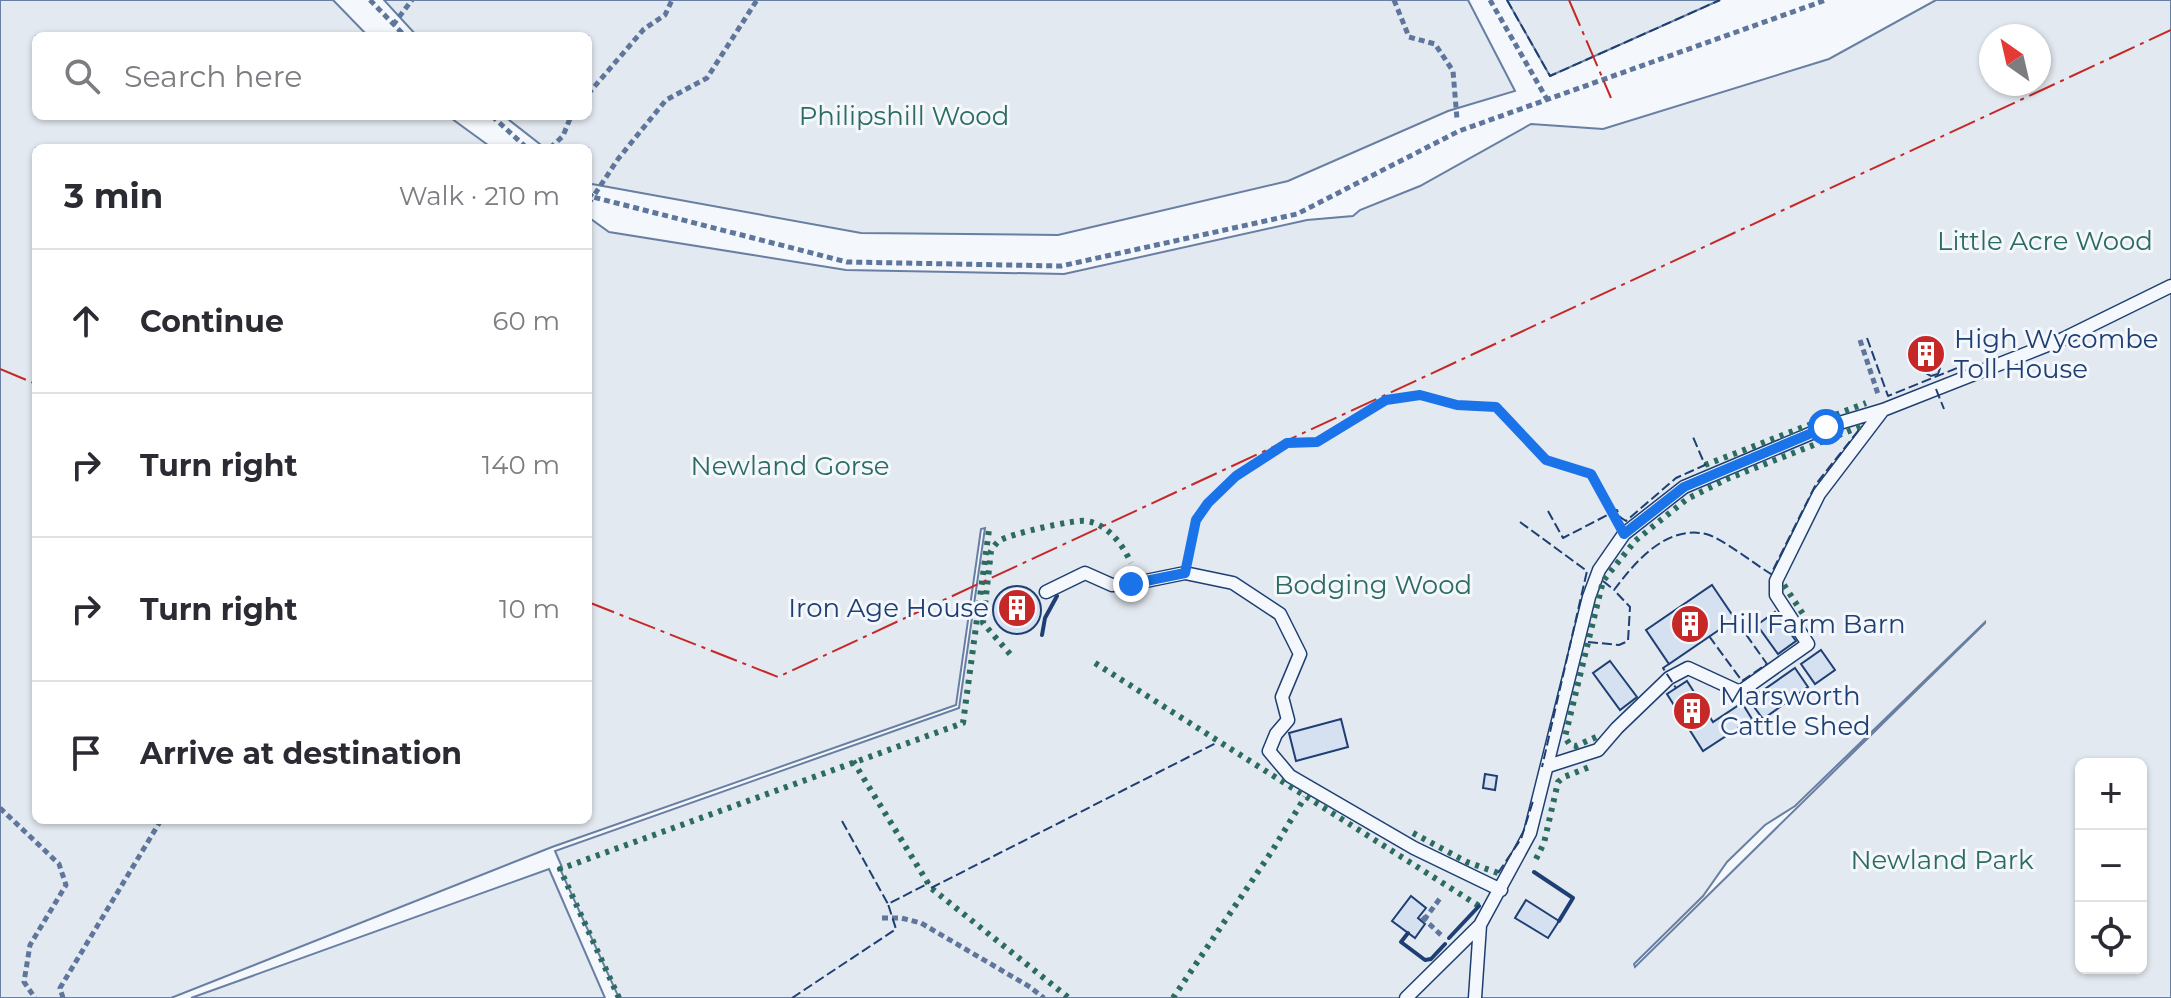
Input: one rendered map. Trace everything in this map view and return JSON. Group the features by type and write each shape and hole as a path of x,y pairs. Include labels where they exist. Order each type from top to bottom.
{"lane":[{"path":"1406,998 1480,925 1530,833 1589,597 1599,570 1624,534 1684,487 1826,427 1883,410 2063,339 2171,286"},
{"path":"1548,766 1598,750 1669,678 1688,668 1740,692 1808,644 1776,595 1776,581 1819,494 1883,410"},
{"path":"1046,592 1085,573 1112,585 1185,573 1233,583 1280,614 1300,654 1282,697 1288,720 1276,734 1269,751 1290,776 1414,848 1501,890"},
{"path":"1475,998 1480,925"}],"path":[{"path":"370,0 401,32"},
{"path":"393,25 412,0"},
{"path":"592,89 644,29 665,15 672,0"},
{"path":"592,194 666,100 707,78 757,0"},
{"path":"1394,0 1409,37 1435,44 1453,71 1457,119"},
{"path":"1490,0 1546,101"},
{"path":"592,195 847,262 1061,266 1297,214 1459,131 1826,0"},
{"path":"496,120 523,144"},
{"path":"554,144 563,136 569,120"},
{"path":"1860,340 1883,410"},
{"path":"1185,573 1196,520 1208,503 1236,476 1287,443 1317,442 1386,400 1420,395 1457,405 1496,407 1546,460 1591,474 1624,534"},
{"path":"0,808 59,864 66,885 30,945 24,982 35,998"},
{"path":"63,998 60,988 159,824"},
{"path":"1441,897 1423,918 1456,949"},
{"path":"882,918 901,918 921,923 1044,998"}],"green space":[{"path":"0,0 333,0 364,32 32,32 32,120 454,120 486,144 32,144 32,824 592,824 592,220 609,232 846,270 1064,274 1307,220 1353,216 1360,210 1420,186 1531,124 1603,129 1829,59 1936,0 2171,0 2171,998 619,998 560,869 562,867 555,851 959,708 985,528 981,529 956,705 552,847 171,998 0,998","holes":["1985,623 1635,967 1634,964 1703,896 1727,862 1765,825 1795,806"]},
{"name":"Philipshill Wood","path":"384,0 1468,0 1515,91 1448,111 1288,181 1058,235 861,233 592,184 592,144 540,144 509,120 592,120 592,32 413,32"},
{"path":"1507,0 1720,0 1550,76"},
{"path":"549,869 605,998 191,998"}],"building":[{"name":"High Wycombe Toll House","path":"1927,336 1929,342 1935,341 1942,358 1938,360 1938,374 1931,376 1921,366 1917,367 1911,349 1915,348 1913,341"},
{"name":"Hill Farm Barn","path":"1712,585 1735,619 1669,664 1646,630"},
{"name":"Iron Age House","path":"1017,586 1026,587 1034,593 1040,601 1040,619 1034,627 1026,633 1017,634 1008,633 1000,627 994,619 993,610 994,601 1000,593 1008,587"},
{"path":"1775,612 1796,641 1778,654 1757,625"},
{"path":"1821,650 1835,670 1815,684 1801,664"},
{"path":"1610,661 1637,697 1620,710 1593,673"},
{"path":"1795,668 1808,687 1763,719 1749,700"},
{"name":"Marsworth Cattle Shed","path":"1687,681 1713,722 1742,703 1752,719 1703,751 1667,694"},
{"path":"1341,719 1348,747 1296,761 1289,733"},
{"path":"1485,774 1497,776 1495,790 1483,788"},
{"path":"1411,896 1426,908 1418,918 1425,924 1415,938 1392,921"},
{"path":"1526,900 1559,921 1548,938 1515,918"}],"hedge":[{"path":"1705,465 1866,403"},
{"path":"1596,737 1576,746 1570,745 1565,737 1603,581 1635,541 1687,499 1727,479 1862,426"},
{"path":"1010,654 983,623 991,551 998,542 1042,528 1086,521 1101,526 1114,536 1131,563"},
{"path":"619,998 560,869 963,723 989,530"},
{"path":"1784,585 1814,631"},
{"path":"1095,663 1479,906"},
{"path":"853,761 931,888 1069,998"},
{"path":"1536,859 1544,843 1558,782 1592,766"},
{"path":"1173,998 1305,797"},
{"path":"1413,833 1467,862 1498,873"}],"fence":[{"path":"1507,0 1550,76 1720,0"},
{"path":"1867,338 1888,396 1962,366"},
{"path":"1936,389 1944,409"},
{"path":"1603,581 1614,590 1653,548 1665,540 1691,533 1712,536 1771,574 1816,484 1862,426"},
{"path":"1548,511 1563,538 1617,510 1626,521 1676,478 1705,465 1693,437"},
{"path":"1520,522 1587,571 1542,767"},
{"path":"1588,642 1619,645 1628,641 1630,607 1614,590"},
{"path":"1709,636 1742,681 1767,664 1735,619"},
{"path":"1669,664 1663,668 1676,688"},
{"path":"931,888 1218,742"},
{"path":"1498,873 1521,839 1533,801"},
{"path":"842,821 888,904"},
{"path":"792,998 896,929 888,904 929,883"}],"wall":[{"path":"1042,635 1045,618 1057,596"},
{"path":"1534,872 1573,898 1559,921"},
{"path":"1449,938 1479,906"},
{"path":"1408,933 1401,942 1425,960 1431,959 1445,944"}],"power":[{"path":"1569,0 1611,98"},
{"path":"592,604 778,677 2171,30"},
{"path":"0,369 32,382"}],"place":[{"name":"High Wycombe Toll House","path":"1926,354"},
{"name":"Iron Age House","path":"1017,608"},
{"name":"Hill Farm Barn","path":"1690,624"},
{"name":"Marsworth Cattle Shed","path":"1692,711"}],"route":[{"path":"1131,584 1185,573 1196,520 1208,503 1236,476 1287,443 1317,442 1386,400 1420,395 1457,405 1496,407 1546,460 1591,474 1624,534 1684,487 1826,427"}],"park label":[{"name":"Little Acre Wood","path":"2045,241"},
{"name":"Newland Gorse","path":"790,466"},
{"name":"Bodging Wood","path":"1373,585"},
{"name":"Newland Park","path":"1942,860"}]}
